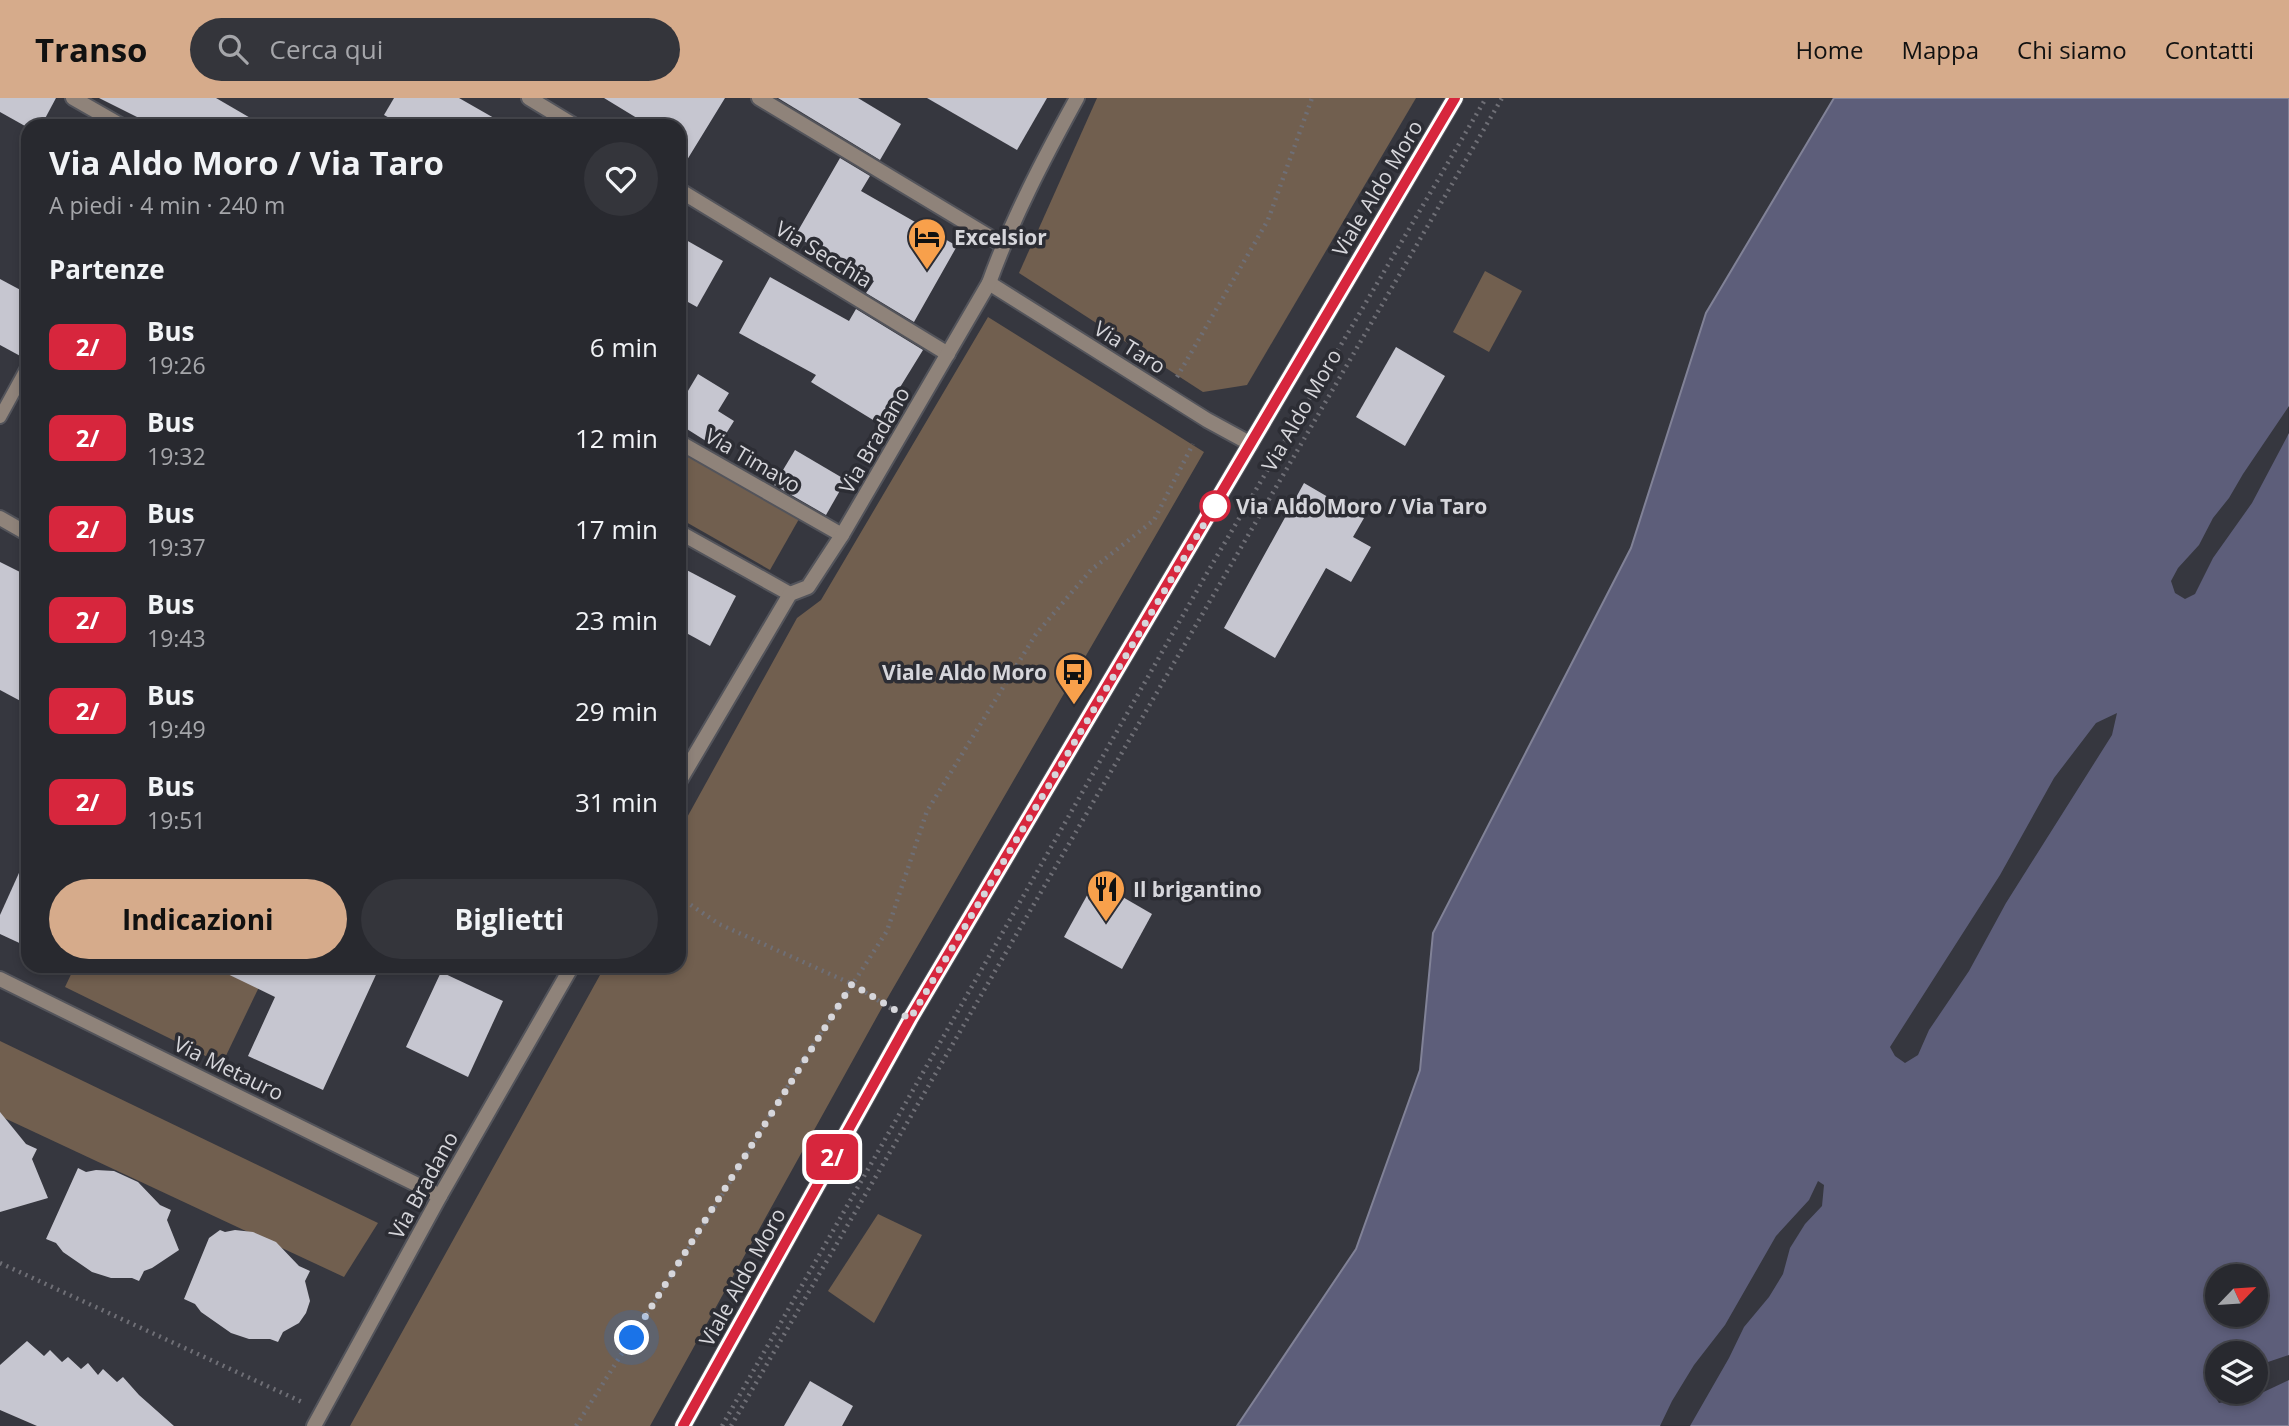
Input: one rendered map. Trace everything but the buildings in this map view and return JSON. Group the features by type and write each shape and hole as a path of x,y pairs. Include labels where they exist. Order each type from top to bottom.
{"street":[{"path":"73,98 110,119"},
{"path":"529,98 564,119"},
{"path":"759,98 1003,245"},
{"name":"Via Bradano","path":"686,770 790,594 808,587 842,536 948,354 989,283 1003,245 1077,98"},
{"name":"Viale Aldo Moro","path":"683,1426 910,1019 1455,98"},
{"name":"Via Secchia","path":"686,194 948,354"},
{"name":"Via Taro","path":"989,283 1207,420 1251,444"},
{"name":"Via Timavo","path":"686,446 842,536"},
{"path":"0,518 21,530"},
{"path":"686,536 790,594"},
{"name":"Via Bradano","path":"314,1426 440,1196 568,973"},
{"name":"Via Metauro","path":"0,979 440,1196"}],"lane":[{"path":"0,417 21,379"}],"path":[{"path":"1175,379 1268,220 1312,98"},
{"path":"722,1426 1207,573 1486,98"},
{"name":"Via Aldo Moro","path":"731,1426 1502,98"},
{"path":"576,1426 887,931 927,811 1036,634 1091,569 1154,520 1193,444"},
{"path":"686,902 719,924 852,984 910,1019"},
{"path":"0,1263 322,1411"}],"shaded area":[{"path":"1097,98 1416,98 1247,385 1203,392 1019,273"},
{"path":"1485,271 1522,291 1489,352 1453,332"},
{"path":"988,317 1204,452 884,1004 650,1426 350,1426 601,973 686,973 686,819 797,618 821,600"},
{"path":"686,454 799,519 770,570 686,522"},
{"path":"72,973 230,973 259,987 222,1064 65,987"},
{"path":"0,1041 378,1223 344,1277 0,1116"},
{"path":"878,1214 922,1235 874,1323 828,1291"}],"water":[{"path":"1834,98 2289,98 2289,1426 1237,1426 1356,1249 1420,1070 1433,933 1631,548 1706,313"}],"pier":[{"path":"2289,406 2289,433 2252,503 2213,558 2195,594 2185,599 2175,593 2171,581 2178,568 2199,545 2213,518"},
{"path":"2117,713 2112,735 2006,903 1969,971 1929,1030 1918,1055 1905,1063 1895,1056 1890,1047 2000,875 2054,778 2096,723"},
{"path":"1818,1181 1824,1185 1822,1206 1805,1224 1790,1248 1783,1274 1769,1297 1744,1327 1690,1426 1660,1426 1694,1365 1725,1325 1776,1236 1809,1200"},
{"path":"2289,1355 2289,1380 2268,1390 2268,1362"}],"bus line":[{"name":"2/","path":"683,1426 910,1019 1455,98"}],"place":[{"name":"Excelsior","path":"927,271"},
{"name":"Via Aldo Moro / Via Taro","path":"1215,506"},
{"name":"Viale Aldo Moro","path":"1074,706"},
{"name":"Il brigantino","path":"1106,923"}],"route":[{"path":"632,1338 852,984 910,1019 1219,499 1215,506"}]}
